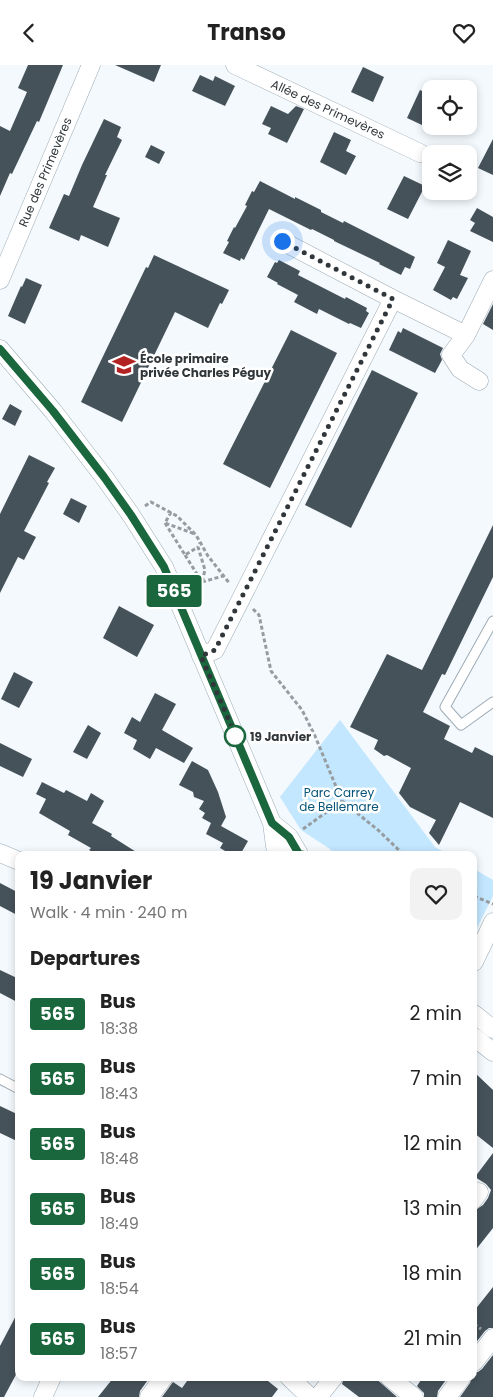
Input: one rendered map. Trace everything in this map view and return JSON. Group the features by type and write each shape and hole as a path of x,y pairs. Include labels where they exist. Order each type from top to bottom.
{"street":[{"name":"Rue des Primevères","path":"0,280 91,65"},
{"name":"Allée des Primevères","path":"235,65 420,153"},
{"path":"282,241 466,335"},
{"path":"479,381 460,369 451,355 466,335 493,280"},
{"path":"201,656 215,650 393,299"},
{"path":"0,349 59,419 104,477 164,567 272,823 277,851"},
{"path":"272,823 289,837 298,851"},
{"path":"477,956 493,922"},
{"path":"477,1016 493,1029"},
{"path":"477,1039 493,1051"},
{"path":"477,1358 493,1338"},
{"path":"42,1397 50,1381"},
{"path":"149,1397 161,1381"},
{"path":"293,1381 310,1397"},
{"path":"318,1397 331,1381"},
{"path":"394,1381 414,1397"},
{"path":"447,1397 459,1381"}],"lane":[{"path":"493,621 445,707 461,725 493,702"},
{"path":"0,1079 15,1087"}],"path":[{"path":"131,515 151,502 177,516 196,535 223,576 259,615 271,671 302,710 342,801 378,830 400,851"},
{"path":"165,523 171,512"},
{"path":"165,523 196,535"},
{"path":"165,523 202,582"},
{"path":"185,555 198,547 200,543"},
{"path":"198,547 205,570 202,582"},
{"path":"202,582 223,576"},
{"path":"301,830 342,801"},
{"path":"477,897 493,904"}],"green space":[{"name":"Parc Carrey de Bellemare","path":"340,720 435,847 442,851 331,851 301,830 280,797"},
{"path":"477,871 493,880 493,896 477,928"}],"building":[{"path":"28,65 63,65 39,122 37,121 0,196 0,126 10,131 27,92 18,88"},
{"path":"115,65 161,65 154,82"},
{"path":"363,67 384,77 373,102 351,92"},
{"path":"200,75 213,81 215,76 235,86 225,106 192,91"},
{"path":"420,90 422,91 422,125 407,118"},
{"path":"271,106 288,114 296,106 304,109 287,143 268,134 271,128 262,124"},
{"path":"104,119 121,127 117,137 122,140 105,175 107,175 93,207 120,218 108,247 81,235 79,241 49,228 64,194 69,196"},
{"path":"334,132 351,140 346,151 356,156 346,175 320,162"},
{"path":"493,139 493,175 478,168"},
{"path":"151,145 165,152 159,164 145,157"},
{"path":"404,176 422,185 422,192 408,219 387,209"},
{"path":"260,181 415,257 410,269 405,267 401,275 269,209 244,260 241,258 240,261 223,253 234,227 247,206 245,205 252,191 254,192"},
{"path":"477,208 493,217 493,242 470,231 475,223 470,220"},
{"path":"448,240 471,251 460,275 468,278 457,299 453,297 451,300 433,290 445,267 437,263"},
{"name":"École primaire privée Charles Péguy","path":"154,255 229,290 222,304 220,303 208,328 175,312 122,422 81,402 146,267 148,268"},
{"path":"279,260 300,271 298,275 367,308 366,311 369,313 361,328 319,309 317,314 294,302 298,295 267,277 275,262 277,263"},
{"path":"26,278 42,285 25,324 8,316"},
{"path":"493,304 493,330 483,324"},
{"path":"403,328 443,348 440,354 442,360 435,373 389,350 398,331 401,333"},
{"path":"291,330 337,353 270,488 223,464"},
{"path":"372,370 418,393 351,528 305,505"},
{"path":"10,404 22,411 15,426 2,419"},
{"path":"29,455 55,468 24,531 36,537 24,560 18,557 0,593 0,514"},
{"path":"71,498 87,506 79,523 63,514"},
{"path":"493,525 493,577 445,675 442,674 423,712 450,726 444,739 472,753 475,747 493,756 493,818 460,802 439,845 429,833 436,820 410,807 399,793 411,768 387,755 384,756 374,749 378,740 350,727 387,654 422,670"},
{"path":"119,606 154,625 137,657 103,638"},
{"path":"14,672 33,682 19,708 1,699"},
{"path":"155,693 176,704 162,730 193,748 184,763 156,748 150,759 133,749 137,740 124,733 132,717 140,722"},
{"path":"88,725 101,733 87,759 73,752"},
{"path":"0,743 32,759 23,777 0,766"},
{"path":"192,761 208,770 226,817 221,826 248,841 242,851 225,851 220,848 223,843 206,834 211,823 202,818 205,813 199,809 204,801 194,797 193,792 179,785"},
{"path":"42,782 64,793 66,790 87,801 91,793 104,801 92,823 112,834 111,836 135,851 89,850 91,848 68,835 70,831 39,813 46,799 36,794"},
{"path":"0,883 15,891 15,914 0,906"},
{"path":"0,970 15,977 15,1001 0,993"},
{"path":"477,1075 493,1090 493,1148 477,1135"},
{"path":"0,1106 15,1113 15,1140 0,1133"},
{"path":"493,1153 493,1228 477,1248 477,1209 483,1205 491,1190 477,1178 477,1174"},
{"path":"493,1287 493,1328 485,1331 477,1341 477,1307"},
{"path":"15,1318 15,1376 4,1397 0,1397 0,1346"},
{"path":"493,1355 493,1397 460,1397 471,1381 477,1381 477,1372 482,1369"},
{"path":"111,1381 147,1381 140,1391 139,1397 98,1397"},
{"path":"187,1381 268,1381 278,1389 272,1397 162,1397 173,1382 182,1388"},
{"path":"343,1381 379,1381 397,1397 359,1397 342,1384"},
{"path":"420,1381 445,1381 438,1391 437,1397 424,1397 424,1393 417,1386"}],"bus line":[{"name":"565","path":"0,349 53,411 104,477 154,550 164,567 272,823 289,837 297,851"}],"place":[{"name":"École primaire privée Charles Péguy","path":"124,365"},
{"name":"19 Janvier","path":"235,736"}],"route":[{"path":"235,736 237,739 201,656 215,650 393,299 282,241"}]}
